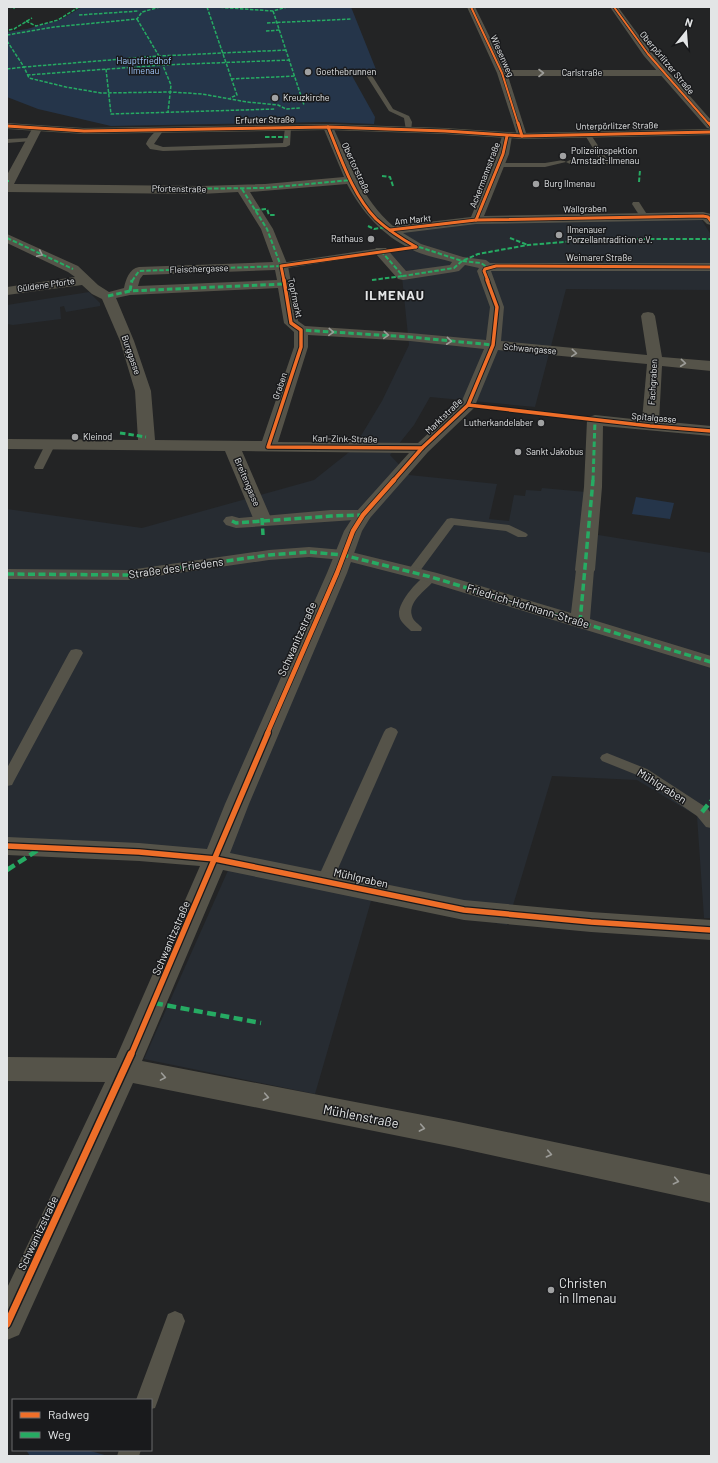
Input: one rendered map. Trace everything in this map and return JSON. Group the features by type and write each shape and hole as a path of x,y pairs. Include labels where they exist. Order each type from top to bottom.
{"main road":[{"name":"Erfurter Straße","path":"7,126 157,138 288,128 328,127 522,136"},
{"name":"Unterpörlitzer Straße","path":"522,136 711,132"}],"street":[{"name":"Wiesenweg","path":"471,7 502,73 522,136"},
{"name":"Oberpörlitzer Straße","path":"614,7 643,49 711,126"},
{"name":"Carlstraße","path":"502,73 663,73"},
{"name":"Obertorstraße","path":"328,127 351,180 373,215 390,230"},
{"path":"7,184 37,129"},
{"name":"Ackermannstraße","path":"476,220 499,165 507,136"},
{"name":"Pfortenstraße","path":"7,184 201,190 265,188 351,180"},
{"name":"Topfmarkt","path":"242,189 267,229 281,266 291,323 301,330"},
{"name":"Wallgraben","path":"456,223 476,220 644,216 704,216 708,217 711,221"},
{"name":"Am Markt","path":"390,230 456,223"},
{"name":"Am Markt","path":"390,230 416,248 488,267"},
{"path":"7,238 73,269 97,293 108,296"},
{"name":"Am Markt","path":"381,251 416,248"},
{"path":"381,251 403,276 454,268 462,261"},
{"name":"Fleischergasse","path":"130,291 134,278 139,271 281,266"},
{"name":"Weimarer Straße","path":"488,267 711,267"},
{"name":"Marktstraße","path":"343,555 353,531 363,515 422,448 468,405 493,345 497,307 484,271 488,267"},
{"name":"Güldene Pforte","path":"7,291 85,280"},
{"name":"Fleischergasse","path":"108,296 130,291 284,284"},
{"name":"Burggasse","path":"108,296 127,341 143,392 146,445"},
{"name":"Fachgraben","path":"648,316 655,360 650,426"},
{"name":"Schwangasse","path":"301,330 410,336 711,366"},
{"name":"Graben","path":"268,447 301,347 301,330"},
{"name":"Spitalgasse","path":"580,622 593,487 595,420 711,431"},
{"name":"Karl-Zink-Straße","path":"7,444 422,448"},
{"name":"Breitengasse","path":"231,446 263,525"},
{"path":"232,521 236,523 263,525 342,514 363,515"},
{"name":"Straße des Friedens","path":"7,574 129,575 270,555 309,552 343,555"},
{"name":"Friedrich-Hofmann-Straße","path":"343,555 431,577 711,662"},
{"name":"Schwanitzstraße","path":"7,1324 125,1070 237,804 337,573 343,555"},
{"name":"Mühlgraben","path":"7,846 139,852 215,859 325,880 464,910 590,922 705,930"},
{"name":"Mühlenstraße","path":"7,1069 125,1070 454,1134 711,1189"}],"lane":[{"path":"369,75 391,110 407,117 409,122 409,130"},
{"path":"157,138 150,144 153,148 163,149 286,145 288,128"},
{"path":"499,165 605,162 588,135"},
{"path":"189,140 268,139"},
{"path":"7,141 30,140"},
{"path":"636,204 644,216"},
{"path":"281,266 381,251"},
{"path":"39,467 58,444"},
{"path":"413,572 451,521 509,528 522,535"},
{"path":"416,628 409,624 404,618 406,607 409,600 431,577"},
{"path":"7,781 76,653"},
{"path":"325,880 391,732"},
{"name":"Mühlgraben","path":"607,758 642,772 702,812 711,823"},
{"path":"147,1399 175,1320"}],"shaded area":[{"path":"700,217 711,235 711,290 566,289 535,407 430,397 414,425 390,455 409,475 497,484 489,519 509,521 514,495 525,496 526,490 541,491 542,488 586,492 592,534 711,553 711,918 704,918 697,816 637,780 552,776 507,925 371,901 315,1094 144,1059 234,857 7,838 7,509 142,528 314,480 353,449 382,401 409,345 402,277 375,251 405,246 385,228 479,221"},
{"path":"89,292 100,303 100,306 66,312 64,306 60,307 61,319 13,325 7,324 7,305"}],"green space":[{"name":"Hauptfriedhof Ilmenau","path":"82,7 351,7 377,72 351,74 375,117 374,124 325,122 111,126 38,109 7,97 7,32 27,29 60,20"},
{"path":"636,497 674,503 670,519 632,514"},
{"path":"27,1451 90,1451 108,1456 30,1456"}],"marked path":[{"path":"8,7 15,8"},
{"path":"26,21 36,26 58,20 79,7"},
{"path":"7,35 54,27 137,19 142,12 160,7"},
{"path":"207,7 237,95 230,98"},
{"path":"215,7 273,11 287,7"},
{"path":"79,15 139,11"},
{"path":"273,11 304,105"},
{"path":"9,30 14,29 32,18"},
{"path":"137,19 159,56 171,85 168,112"},
{"path":"267,23 351,19"},
{"path":"266,31 280,30"},
{"path":"7,41 24,67 159,56 286,50"},
{"path":"27,75 163,65 290,60"},
{"path":"7,69 24,67 29,78 66,87 101,93 171,92 202,94 247,102 278,105 286,109 300,108"},
{"path":"106,69 111,114 275,109"},
{"path":"231,79 295,76"},
{"path":"303,99 318,99 318,101"},
{"path":"265,137 288,137"},
{"path":"639,182 640,170"},
{"path":"382,176 390,177 393,186"},
{"path":"162,189 265,188 351,180"},
{"path":"242,189 267,229 282,269"},
{"path":"255,210 267,209 269,215 275,215"},
{"path":"368,226 374,229 386,227"},
{"path":"7,238 73,269"},
{"path":"510,238 528,245"},
{"path":"381,251 403,276 454,268 462,261 478,254 528,245 600,239 711,239"},
{"path":"413,245 462,261 481,263 487,267"},
{"path":"130,291 133,278 139,271 281,266"},
{"path":"372,280 403,276"},
{"path":"108,296 130,291 283,284"},
{"path":"298,328 301,330 410,337 493,345 493,347"},
{"path":"580,622 593,487 595,420"},
{"path":"120,433 146,437"},
{"path":"232,521 236,523 363,515"},
{"path":"262,518 263,535"},
{"path":"7,574 129,575 269,555 309,552 343,555 431,577 711,662"},
{"path":"702,812 711,801"},
{"path":"7,870 41,848"},
{"path":"154,1003 261,1023"}],"cycle path":[{"path":"471,7 502,73 522,136"},
{"path":"614,7 648,54 711,126"},
{"path":"7,126 84,131 328,127 445,131 522,136 711,132"},
{"path":"328,127 347,172 365,205 382,224 416,247"},
{"path":"476,220 503,154 507,136"},
{"path":"390,230 476,220 703,216 708,217 711,221"},
{"path":"416,247 281,266 291,323 301,330 301,347 268,447 422,448"},
{"path":"7,1324 142,1032 218,853 237,804 337,573 353,531 363,515 422,448 468,405 493,345 497,307 484,271 485,269 496,266 711,267"},
{"path":"468,405 650,426 711,431"},
{"path":"7,846 139,852 215,859 464,910 591,922 711,930"}],"place":[{"name":"Goethebrunnen","path":"308,72"},
{"name":"Kreuzkirche","path":"275,98"},
{"name":"Polizeiinspektion Arnstadt-Ilmenau","path":"563,156"},
{"name":"Burg Ilmenau","path":"536,184"},
{"name":"Ilmenauer Porzellantradition e.V.","path":"559,235"},
{"name":"Rathaus","path":"371,239"},
{"name":"Lutherkandelaber","path":"541,423"},
{"name":"Kleinod","path":"75,437"},
{"name":"Sankt Jakobus","path":"518,452"},
{"name":"Christen in Ilmenau","path":"551,1290"}],"district":[{"name":"ILMENAU","path":"395,295"}]}
